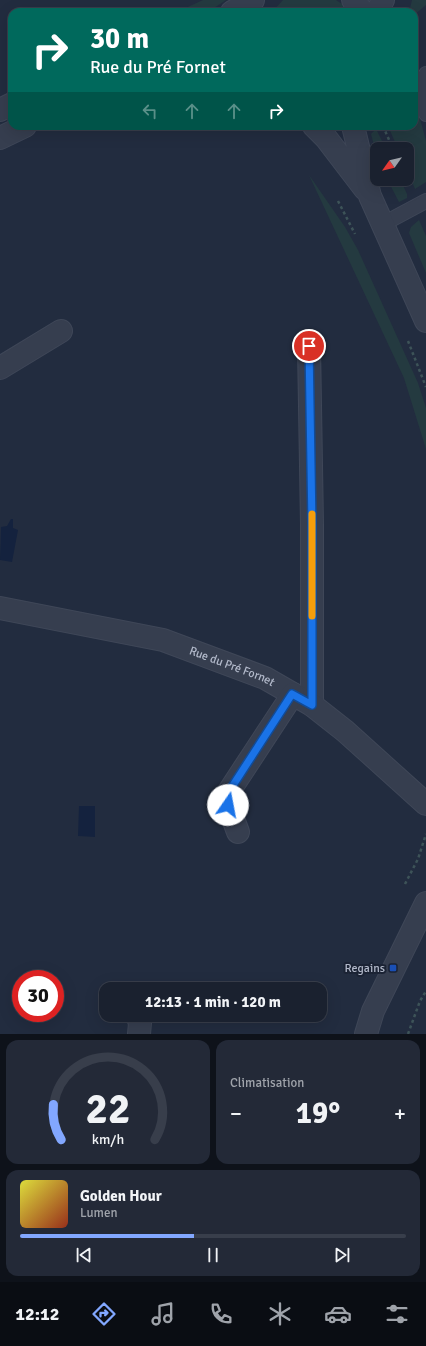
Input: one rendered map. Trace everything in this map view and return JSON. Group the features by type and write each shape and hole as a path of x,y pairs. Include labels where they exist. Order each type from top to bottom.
{"street":[{"path":"239,8 253,0"},
{"path":"0,138 17,130"},
{"path":"318,130 326,138 370,196"},
{"path":"354,130 370,196 426,321"},
{"path":"0,368 61,331"},
{"path":"309,346 312,525 312,705"},
{"name":"Rue du Pré Fornet","path":"0,608 163,640 265,678 312,705 345,731 426,804"},
{"path":"238,832 228,805 228,793 292,694"},
{"path":"366,1034 373,1010 426,903"},
{"path":"139,1034 140,1022"}],"lane":[{"path":"426,74 420,85 426,114"},
{"path":"383,224 426,201"}],"path":[{"path":"385,130 390,142"},
{"path":"402,891 418,859 426,834"},
{"path":"408,1034 420,1001 426,991"}],"green space":[{"path":"203,0 226,0 214,8 186,8"},
{"path":"283,0 336,0 345,8 276,8"},
{"path":"412,0 426,0 426,5 418,12 418,8 410,8"},
{"path":"418,111 426,141 426,182 415,189 414,142 395,142 390,130 418,130"},
{"path":"376,130 382,142 373,142 371,134"},
{"path":"309,175 345,227 358,250 418,383 426,408 426,449 404,378"},
{"path":"391,186 403,186 407,198 399,202"},
{"path":"419,220 426,236 426,273 409,233 411,227"}],"water":[{"path":"11,519 13,519 13,528 18,530 12,562 0,560 1,527 7,526"},
{"path":"79,806 95,806 95,837 78,836"}],"slow traffic":[{"path":"312,514 312,616"}],"place":[{"name":"Regains","path":"393,968"}],"route":[{"path":"228,805 228,793 292,694 312,705 312,525 309,346"}]}
